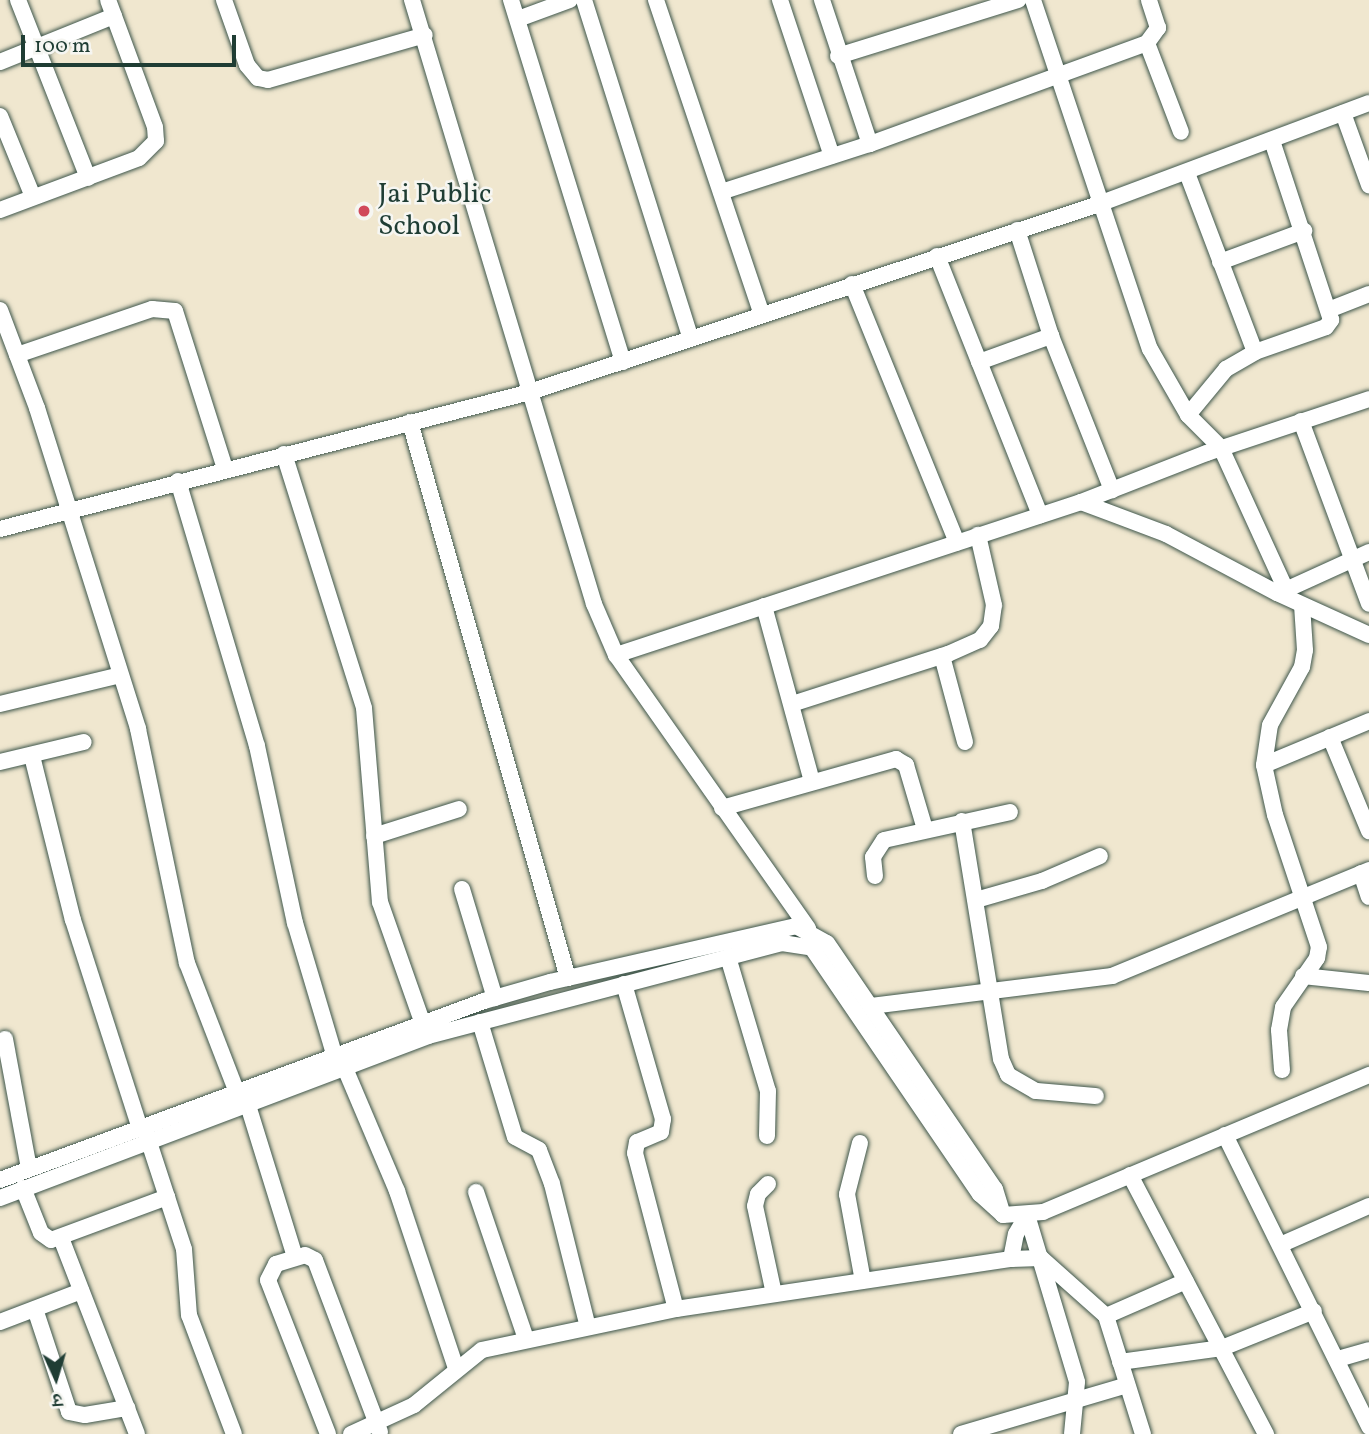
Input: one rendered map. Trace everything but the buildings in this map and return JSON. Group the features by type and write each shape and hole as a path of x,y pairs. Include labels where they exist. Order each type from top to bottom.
{"street":[{"path":"18,0 88,178"},
{"path":"0,210 139,158 156,141 155,127 108,0"},
{"path":"224,0 247,65 258,78 268,80 425,35"},
{"path":"412,0 425,35 594,604 616,655 808,928 827,943 871,1006 996,1189 1003,1214"},
{"path":"511,0 623,362"},
{"path":"518,19 570,0"},
{"path":"584,0 691,340"},
{"path":"656,0 762,315"},
{"path":"780,0 832,156"},
{"path":"822,0 838,56 870,144"},
{"path":"838,56 1017,0"},
{"path":"1033,0 1099,204 1150,349 1188,415 1221,448 1281,592"},
{"path":"721,192 870,144 1147,43 1158,28 1153,1"},
{"path":"0,62 114,16"},
{"path":"1147,43 1181,132"},
{"path":"0,530 178,481 530,392 1099,204 1369,103"},
{"path":"1343,113 1369,186"},
{"path":"0,116 33,197"},
{"path":"1188,415 1226,369 1255,352 1326,327 1331,309 1272,141"},
{"path":"1187,173 1255,352"},
{"path":"1017,230 1051,336 1112,490"},
{"path":"1220,262 1304,231"},
{"path":"937,256 1040,515"},
{"path":"852,284 957,542"},
{"path":"1331,309 1369,294"},
{"path":"17,355 152,309 175,311 225,469"},
{"path":"0,310 70,512 121,675 151,783 187,963 242,1096 295,1257"},
{"path":"979,362 1051,336"},
{"path":"616,655 1081,502 1221,448 1369,398"},
{"path":"1301,421 1369,604"},
{"path":"410,422 568,978"},
{"path":"284,454 364,708 380,902 422,1021"},
{"path":"178,481 257,746 298,934 339,1060 397,1191 456,1368"},
{"path":"1081,502 1166,534 1303,605 1369,635"},
{"path":"792,704 942,656 980,640 991,626 995,605 978,535"},
{"path":"1281,592 1369,552"},
{"path":"1282,1070 1279,1030 1283,1007 1317,958 1319,947 1275,815 1264,765 1270,725 1301,667 1306,650 1303,605"},
{"path":"764,606 812,781"},
{"path":"942,656 965,742"},
{"path":"0,704 121,675"},
{"path":"1264,765 1369,721"},
{"path":"1330,737 1369,831"},
{"path":"0,762 84,742"},
{"path":"32,756 73,920 184,1249 189,1315 234,1434"},
{"path":"722,808 896,759 906,765 925,829"},
{"path":"374,836 459,809"},
{"path":"875,876 873,857 884,840 1010,812"},
{"path":"962,821 1001,1059 1008,1075 1036,1091 1096,1096"},
{"path":"976,900 1042,881 1100,856"},
{"path":"871,1006 991,988 1112,976 1365,871 1369,897"},
{"path":"462,889 495,998"},
{"path":"0,1180 242,1096 339,1060 422,1021 495,998 765,930 808,928"},
{"path":"339,1060 782,943 812,948 980,1194 1003,1214 1027,1214 1130,1175 1369,1075"},
{"path":"728,957 768,1091 768,1136"},
{"path":"1303,976 1369,983"},
{"path":"624,984 663,1119 661,1132 637,1143 635,1153 676,1309"},
{"path":"480,1022 515,1137 539,1150 552,1184 588,1326"},
{"path":"5,1039 29,1168"},
{"path":"0,1198 144,1132"},
{"path":"1225,1135 1338,1359 1369,1427"},
{"path":"860,1143 847,1194 863,1281"},
{"path":"1130,1175 1266,1434"},
{"path":"768,1184 758,1194 755,1206 774,1294"},
{"path":"23,1188 41,1233 51,1240 167,1197"},
{"path":"476,1192 526,1339"},
{"path":"1280,1245 1369,1206"},
{"path":"1027,1214 1068,1342 1077,1398 1072,1434"},
{"path":"1011,1259 1016,1234 1027,1214"},
{"path":"61,1238 137,1434"},
{"path":"328,1434 270,1288 270,1272 295,1257 305,1255 315,1260 379,1429"},
{"path":"351,1434 379,1429 414,1405 456,1368 482,1350 676,1309 1011,1259 1041,1258 1106,1316 1143,1434"},
{"path":"1106,1316 1186,1281"},
{"path":"0,1322 81,1291"},
{"path":"35,1309 69,1412 85,1415 127,1408"},
{"path":"1120,1362 1222,1348 1314,1311"},
{"path":"1338,1359 1369,1350"},
{"path":"961,1434 1127,1385"}],"place":[{"name":"Jai Public School","path":"364,211"}]}
